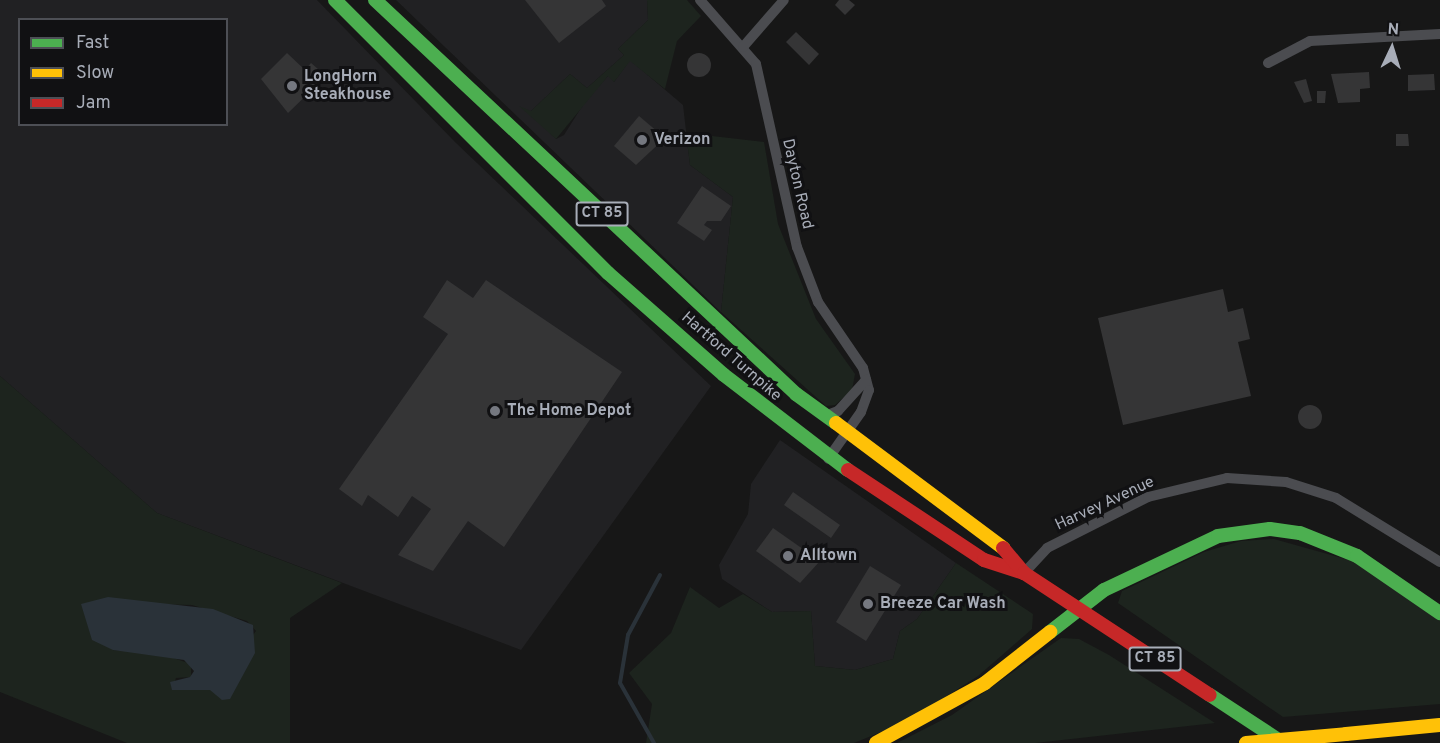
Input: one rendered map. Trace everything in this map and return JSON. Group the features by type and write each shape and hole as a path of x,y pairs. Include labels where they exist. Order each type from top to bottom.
{"highway":[{"name":"Hartford Turnpike","path":"335,0 609,273 828,459 978,557 1024,573 1283,743"},
{"name":"Hartford Turnpike","path":"375,0 477,93 698,306 846,434 992,536 1024,573"},
{"path":"441,104 464,81"},
{"path":"454,117 477,93"},
{"path":"876,743 984,683 1076,608 1189,547 1218,536 1270,529 1300,533 1357,556 1440,613"},
{"path":"1246,743 1440,725"}],"street":[{"name":"Dayton Road","path":"700,0 743,47 766,92 770,137 797,247 818,302 866,380"},
{"path":"743,47 784,0"},
{"path":"1268,63 1310,41 1440,34"},
{"path":"825,416 838,411 866,380"},
{"path":"828,459 861,412 866,380"},
{"name":"Harvey Avenue","path":"1024,573 1047,548 1148,497 1227,478 1286,482 1336,498 1440,562"}],"shaded area":[{"path":"0,0 317,0 455,142 711,386 521,650 157,513 0,376"},
{"path":"396,0 647,0 648,20 618,49 624,55 587,88 570,74 531,111 556,139 564,135 586,100 609,75 614,82 630,60 683,105 690,165 733,197 721,312"},
{"path":"647,0 687,0 701,16 677,41 665,89 630,61 614,82 608,76 556,139 519,106 531,111 570,74 587,88 624,55 618,49 648,20"},
{"path":"686,133 764,142 778,224 816,319 855,374 852,390 835,405 826,406 721,312 733,197 690,165"},
{"path":"0,376 157,513 342,583 290,618 290,743 127,743 0,692","holes":["151,604 192,605 247,621 256,631 210,690 172,690 176,678 191,677 191,664 162,654 113,650"]},
{"path":"780,440 956,563 917,619 900,631 893,659 855,670 815,666 811,611 772,612 722,579 719,565 748,514 751,484"},
{"path":"1274,539 1356,562 1440,619 1440,704 1283,717 1118,603 1122,591 1204,552 1241,541"},
{"path":"956,563 1033,614 1032,629 978,676 908,721 854,743 646,743 652,704 629,673 671,633 690,587 719,608 743,594 772,612 811,611 815,666 855,670 893,659 900,631 917,619"},
{"path":"108,597 213,609 253,625 255,653 230,699 222,700 210,690 172,690 170,682 190,677 194,671 184,660 113,650 92,640 81,604"},
{"path":"1061,638 1079,639 1109,655 1215,723 1035,743 897,743 952,715"}],"building":[{"path":"525,0 602,0 606,6 559,43"},
{"path":"839,0 849,0 855,5 845,15 835,5"},
{"path":"796,32 819,54 809,65 786,42"},
{"name":"LongHorn Steakhouse","path":"287,53 305,70 311,63 318,69 311,76 319,83 288,113 261,79"},
{"path":"699,53 704,54 710,60 710,70 704,76 699,77 694,76 688,70 687,65 688,60 694,54"},
{"path":"1369,72 1370,88 1360,89 1360,102 1338,103 1331,74"},
{"path":"1434,74 1435,90 1408,91 1408,75"},
{"path":"1306,79 1312,101 1304,103 1294,82"},
{"path":"1317,91 1326,91 1325,103 1317,103"},
{"name":"Verizon","path":"639,116 665,138 636,165 614,146"},
{"path":"1396,134 1408,134 1409,146 1396,146"},
{"path":"702,186 731,206 721,221 707,221 704,225 712,230 704,241 677,223"},
{"name":"The Home Depot","path":"447,280 473,298 486,280 622,372 504,547 468,521 433,571 398,555 431,509 412,496 398,517 368,495 362,506 339,489 448,334 423,317"},
{"path":"1223,289 1228,312 1243,308 1250,339 1238,342 1251,396 1123,425 1098,318"},
{"path":"1310,405 1318,409 1322,417 1318,425 1310,429 1302,425 1298,417 1302,409"},
{"path":"793,492 840,525 831,538 784,505"},
{"name":"Alltown","path":"773,528 820,561 800,583 756,551"},
{"name":"Breeze Car Wash","path":"870,566 901,585 866,641 836,622"}],"waterway":[{"path":"654,743 620,683 628,635 660,575"}],"traffic: fast":[{"path":"335,0 608,273 724,375 848,470"},
{"path":"375,0 796,394 836,423"},
{"path":"1050,632 1104,590 1218,536 1270,529 1300,533 1357,556 1440,613"},
{"path":"1210,695 1283,743"}],"traffic: slow":[{"path":"836,423 1003,548"},
{"path":"876,743 985,683 1050,632"},
{"path":"1346,734 1440,725"},
{"path":"1246,743 1346,734"}],"traffic: jam":[{"path":"848,470 984,560 1024,573"},
{"path":"1003,548 1024,573 1210,695"}],"place":[{"name":"LongHorn Steakhouse","path":"292,86"},
{"name":"Verizon","path":"642,140"},
{"name":"The Home Depot","path":"495,411"},
{"name":"Alltown","path":"788,556"},
{"name":"Breeze Car Wash","path":"868,604"}]}
